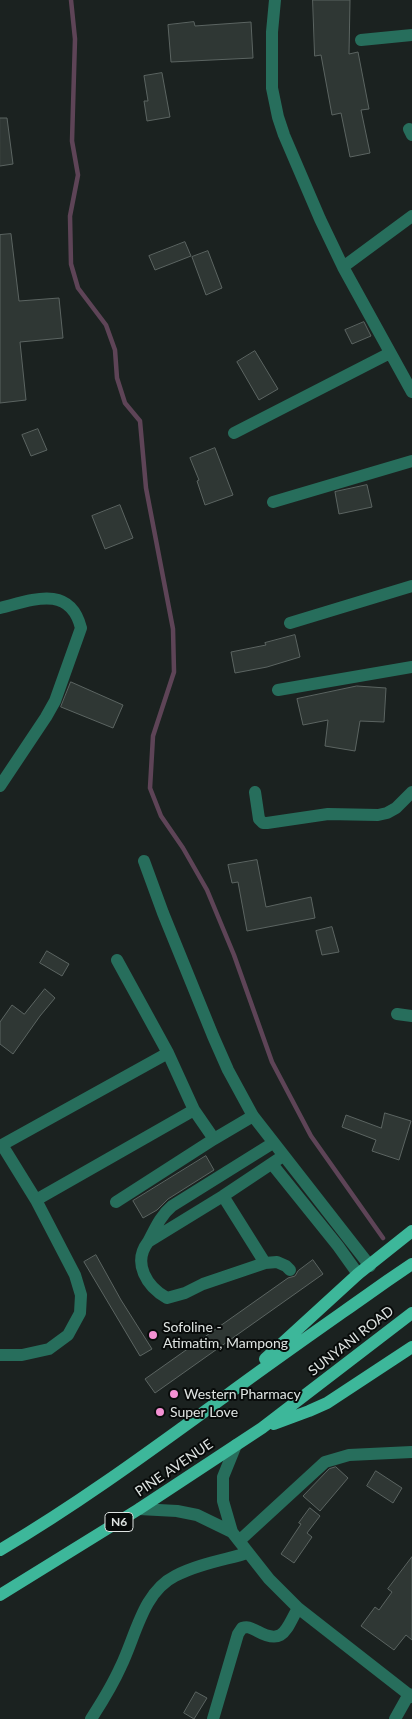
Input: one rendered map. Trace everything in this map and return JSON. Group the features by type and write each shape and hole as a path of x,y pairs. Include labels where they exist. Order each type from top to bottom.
{"main road":[{"path":"224,1397 358,1274 412,1231"},
{"path":"0,1550 130,1466 412,1264"},
{"name":"SUNYANI ROAD","path":"236,1445 262,1428 412,1313"},
{"path":"262,1428 309,1411 327,1402 412,1347"},
{"name":"PINE AVENUE","path":"0,1595 139,1509 236,1445"}],"street":[{"path":"275,0 272,32 272,88 284,136 308,194 343,267 412,392"},
{"path":"361,40 412,35"},
{"path":"343,267 412,216"},
{"path":"234,433 390,353"},
{"path":"273,502 412,461"},
{"path":"290,623 412,586"},
{"path":"0,608 36,599 56,600 68,604 74,609 81,628 54,701 46,717 0,786"},
{"path":"278,690 412,667"},
{"path":"255,792 259,819 267,824 328,814 378,815 396,808 412,792"},
{"path":"144,861 213,1036 228,1070 253,1116 370,1266"},
{"path":"117,960 168,1053 194,1110 214,1139"},
{"path":"397,1014 412,1016"},
{"path":"0,1355 22,1355 50,1349 68,1335 80,1313 81,1295 75,1275 36,1200 1,1145 168,1053"},
{"path":"36,1200 194,1110"},
{"path":"116,1202 253,1116"},
{"path":"273,1143 172,1206 159,1221 140,1259 142,1269 152,1287 167,1298 265,1263 277,1262 290,1270"},
{"path":"148,1242 283,1156"},
{"path":"272,1164 358,1274"},
{"path":"223,1196 265,1263"},
{"path":"236,1445 223,1477 223,1501 235,1537 269,1579 298,1608 410,1696 395,1719"},
{"path":"235,1537 325,1462 349,1454 412,1452"},
{"path":"139,1509 177,1511 197,1515 235,1537"},
{"path":"91,1719 122,1664 140,1619 154,1592 174,1576 204,1565 248,1553"},
{"path":"213,1719 238,1634 242,1628 248,1626 268,1637 276,1638 283,1634 298,1608"}],"building":[{"path":"313,0 350,0 349,54 358,52 369,109 361,110 370,153 350,157 341,113 332,115 321,55 315,56"},
{"path":"194,22 195,26 251,22 253,58 171,62 168,25"},
{"path":"162,73 170,117 147,121 144,101 148,101 144,76"},
{"path":"0,118 7,118 13,164 0,166"},
{"path":"11,234 19,301 59,298 63,338 20,342 26,400 0,403 0,235"},
{"path":"185,242 191,256 155,270 149,256"},
{"path":"208,251 222,288 206,295 192,257"},
{"path":"364,322 371,336 352,344 345,330"},
{"path":"255,351 278,389 259,400 237,362"},
{"path":"38,429 47,450 31,456 22,435"},
{"path":"215,448 233,495 205,505 197,481 199,480 190,458"},
{"path":"367,485 372,507 339,514 335,492"},
{"path":"120,505 133,538 105,549 92,516"},
{"path":"295,635 300,657 267,667 235,673 231,652 266,645 265,643"},
{"path":"71,682 123,705 113,728 61,707"},
{"path":"357,686 386,688 384,722 360,721 355,751 325,746 328,720 303,725 297,699"},
{"path":"257,860 266,907 311,897 315,918 247,931 238,882 232,883 228,865"},
{"path":"332,927 339,952 322,955 316,931"},
{"path":"47,951 69,964 62,976 40,963"},
{"path":"45,989 55,998 13,1054 0,1044 0,1022 12,1005 24,1014"},
{"path":"385,1113 411,1121 399,1160 372,1151 376,1140 342,1127 346,1115 381,1128"},
{"path":"206,1156 214,1170 168,1199 157,1210 143,1218 133,1201"},
{"path":"96,1255 121,1300 152,1349 140,1356 84,1262"},
{"path":"313,1260 323,1274 155,1393 145,1379 288,1278 295,1276 298,1271"},
{"path":"336,1467 348,1478 320,1511 303,1496 329,1469"},
{"path":"376,1471 402,1488 393,1503 367,1486"},
{"path":"310,1508 320,1516 307,1533 312,1537 294,1563 281,1554"},
{"path":"412,1557 412,1640 406,1635 394,1650 361,1626 375,1607 379,1610 392,1592 388,1589"},
{"path":"196,1692 207,1698 194,1719 184,1713"}],"waterway":[{"path":"71,0 75,39 72,141 78,175 70,216 71,264 78,288 106,325 115,350 117,378 125,403 140,421 146,488 173,629 174,672 153,736 150,788 161,816 183,848 207,890 234,955 272,1062 311,1136 383,1238"}],"place":[{"name":"Sofoline - Atimatim, Mampong","path":"153,1335"},
{"name":"Western Pharmacy","path":"174,1394"},
{"name":"Super Love","path":"160,1412"}]}
